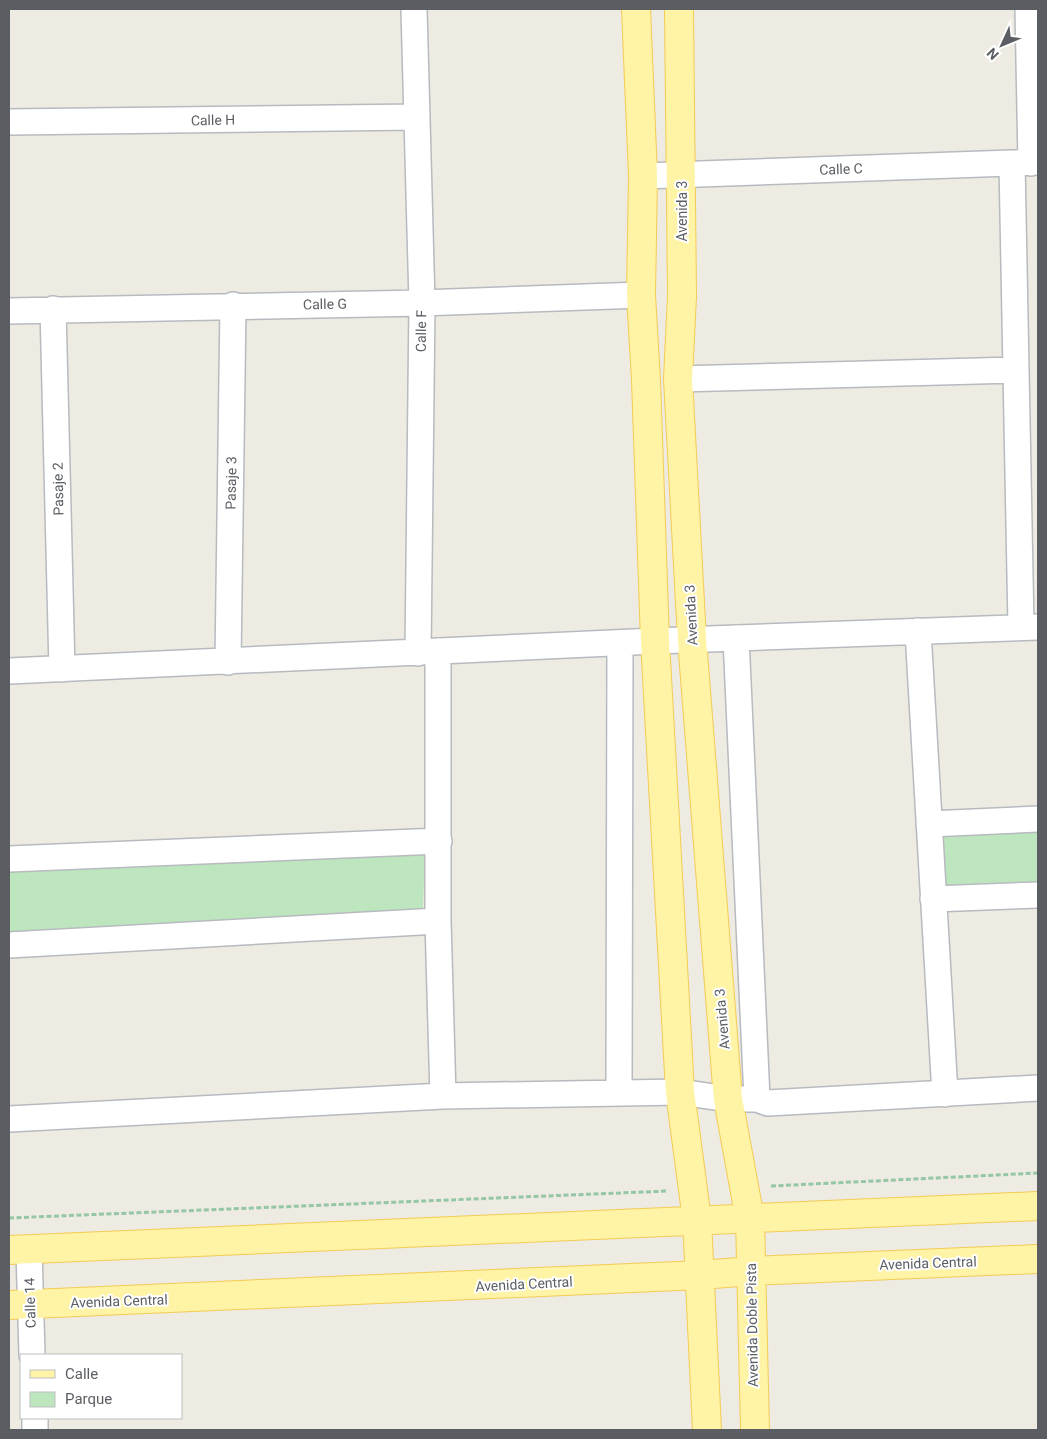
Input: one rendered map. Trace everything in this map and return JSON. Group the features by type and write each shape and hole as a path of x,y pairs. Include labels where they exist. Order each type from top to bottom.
{"main road":[{"path":"636,9 643,176 641,295 646,380 655,641 680,1092 697,1220 708,1430"},
{"name":"Avenida 3","path":"679,9 682,296 678,379 692,640 728,1099 750,1219"},
{"path":"19,1250 1038,1206"},
{"name":"Avenida Doble Pista","path":"750,1219 755,1430"},
{"name":"Avenida Central","path":"19,1305 1038,1259"}],"street":[{"name":"Calle F","path":"414,9 422,303 428,652 439,841 438,921 444,1096"},
{"path":"9,671 655,641 1029,627 1015,370 1027,163 1028,9"},
{"name":"Calle H","path":"9,122 416,117"},
{"name":"Calle C","path":"643,176 1027,163"},
{"name":"Calle G","path":"9,311 234,305 422,303 641,295"},
{"name":"Pasaje 3","path":"228,662 234,305"},
{"name":"Pasaje 2","path":"53,310 62,669"},
{"path":"678,379 1015,370"},
{"path":"918,631 945,1094"},
{"path":"736,638 757,1099"},
{"path":"619,1093 620,643"},
{"path":"929,824 1038,819"},
{"path":"9,859 439,841"},
{"path":"934,899 1038,895"},
{"path":"9,945 438,921"},
{"path":"9,1119 444,1096 680,1092 728,1099 757,1099 768,1103 1038,1088"},
{"name":"Calle 14","path":"19,1250 19,1305 32,1354"}],"path":[{"path":"744,1188 1038,1173"},
{"path":"9,1218 693,1190"}],"green space":[{"path":"1038,825 1038,884 944,888 937,831"},
{"path":"425,851 423,909 9,937 9,867"}]}
